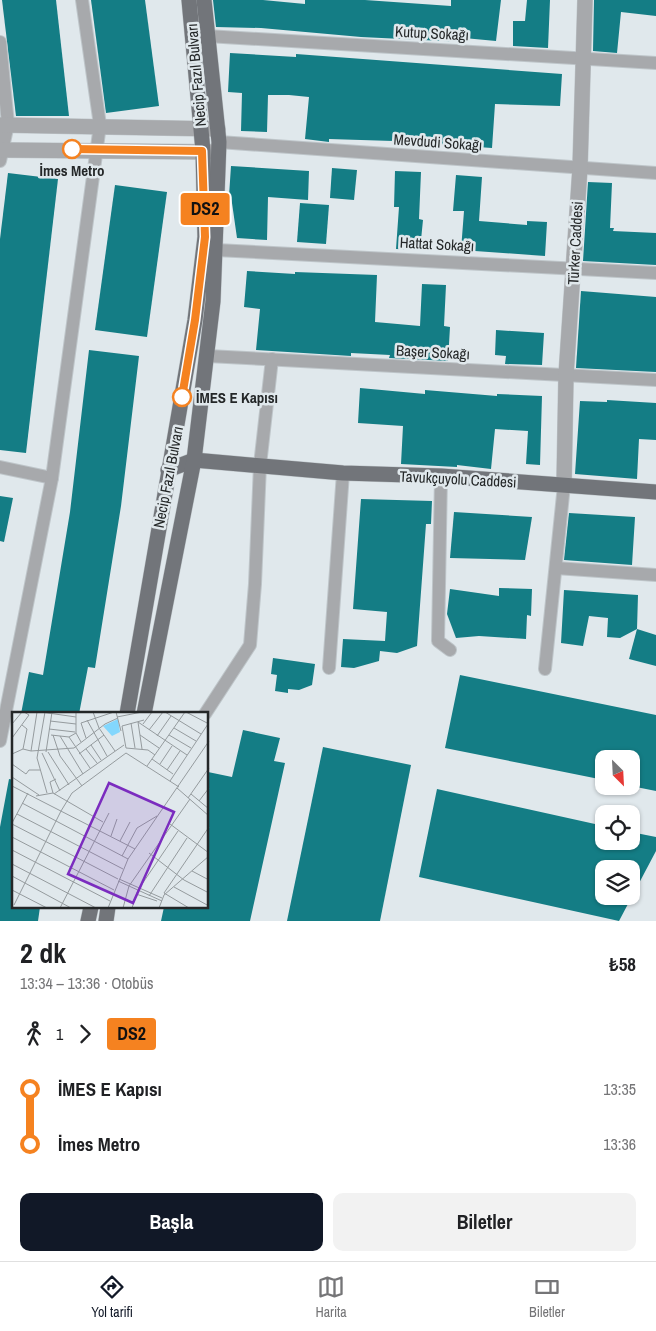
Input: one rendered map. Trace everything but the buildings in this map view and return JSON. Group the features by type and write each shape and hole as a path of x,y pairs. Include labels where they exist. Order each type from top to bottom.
{"main road":[{"name":"Necip Fazıl Bulvarı","path":"127,712 195,320 205,237 201,129 189,0"},
{"name":"Necip Fazıl Bulvarı","path":"144,712 194,460 208,356 216,250 218,141 204,0"},
{"path":"168,470 194,460"},
{"name":"Tavukçuyolu Caddesi","path":"194,460 343,474 441,476 656,492"},
{"path":"88,921 91,908"},
{"path":"106,921 108,908"}],"street":[{"path":"0,741 52,478 100,126 82,0"},
{"name":"Türker Caddesi","path":"564,486 566,376 580,168 585,0"},
{"name":"Kutup Sokağı","path":"207,36 656,63"},
{"path":"0,42 4,125 1,154 96,149 202,151 218,141 201,129 4,125"},
{"name":"Mevdudi Sokağı","path":"218,141 656,173"},
{"name":"Hattat Sokağı","path":"216,250 656,273"},
{"name":"Başer Sokağı","path":"208,356 656,380"},
{"path":"206,712 250,645 255,584 260,465 272,359"},
{"path":"0,468 52,478"},
{"path":"329,668 343,474"},
{"path":"441,476 438,640 450,650"},
{"path":"545,669 564,486"},
{"path":"556,568 656,575"}],"bus line":[{"name":"DS2","path":"72,149 202,151 205,237 195,320 182,397"}],"place":[{"name":"İmes Metro","path":"72,149"},
{"name":"İMES E Kapısı","path":"182,397"}]}
